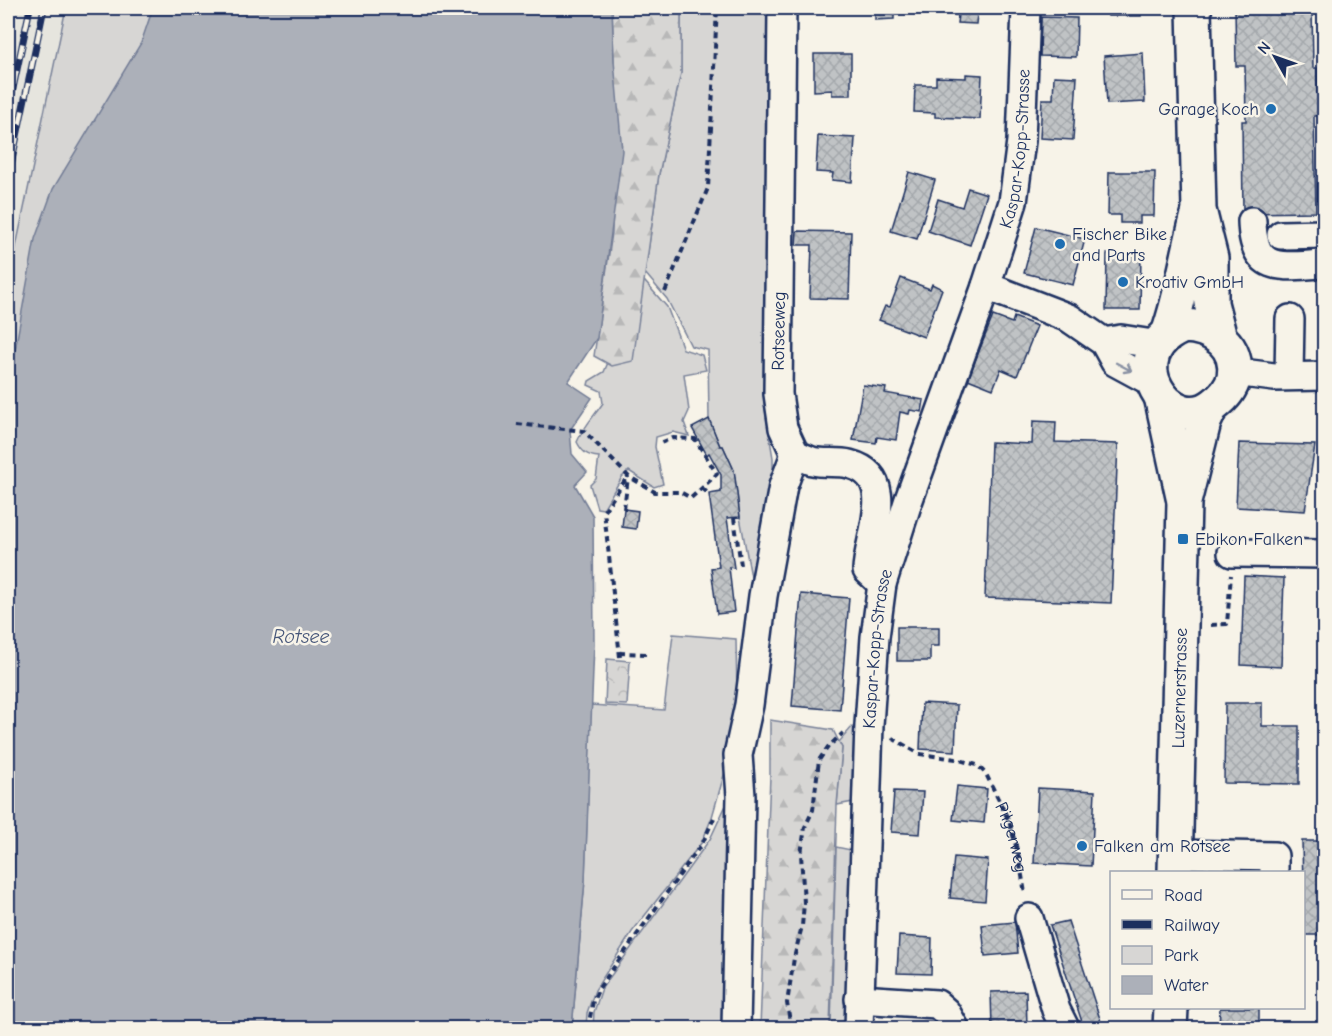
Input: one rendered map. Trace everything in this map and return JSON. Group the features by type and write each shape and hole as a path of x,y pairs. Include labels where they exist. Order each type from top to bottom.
{"main road":[{"path":"1194,8 1199,210 1211,258 1211,303 1220,338"},
{"path":"1163,340 1184,326 1192,326 1201,327 1220,338 1228,347 1233,359 1234,372 1230,388 1210,409 1198,412 1178,410 1157,389 1151,365 1180,296 1199,210"},
{"name":"Luzernerstrasse","path":"1157,389 1184,502"},
{"name":"Luzernerstrasse","path":"1175,863 1184,502 1204,422 1210,409"},
{"path":"1170,1029 1171,1009"}],"street":[{"name":"Rotseeweg","path":"782,8 778,394 783,428 795,454"},
{"name":"Kaspar-Kopp-Strasse","path":"859,1029 870,725 875,638 882,584 908,502 986,286 1014,192 1021,141 1026,8"},
{"path":"1252,221 1252,239 1257,252 1270,263 1279,265 1324,264"},
{"path":"1281,235 1324,234"},
{"path":"986,286 1069,318 1104,342 1115,362 1157,389"},
{"path":"1289,376 1290,319"},
{"path":"1104,342 1121,339 1163,340"},
{"path":"1234,372 1274,377 1324,376"},
{"path":"736,1029 741,796 738,755 749,705 762,596 781,497 795,454 812,461 850,465 866,472 876,486 880,508 867,559 867,570 882,584"},
{"path":"1232,553 1324,554"},
{"path":"1175,863 1274,856 1274,871"},
{"path":"1029,918 1056,1010 1065,1029"},
{"path":"859,999 937,1004 946,1011 955,1029"}],"path":[{"path":"665,292 708,188 717,8"},
{"path":"517,424 584,431 628,476 655,492 680,492 691,498 717,474 695,439 673,438 658,444"},
{"path":"624,509 628,476"},
{"path":"628,476 604,511 620,655 648,654"},
{"path":"702,488 709,494"},
{"path":"1210,625 1227,624 1232,553"},
{"path":"791,1029 787,1003 802,926 804,903 801,854 805,827 813,810 819,760 828,747 853,722 870,725"},
{"name":"Pilgerweg","path":"870,725 920,754 956,759 977,765 986,774 1009,821 1018,853 1029,918"},
{"path":"588,1029 593,1001 599,988 703,842 718,808"}],"shaded area":[{"path":"9,8 66,8 8,285 8,13"}],"green space":[{"path":"66,8 153,8 142,43 8,389 8,285"},
{"path":"612,8 681,8 681,73 659,174 633,361 612,366 594,356 612,233 614,61"},
{"path":"681,8 772,8 764,403 773,458 773,486 751,577 734,470 723,446 720,446 709,419 708,350 691,346 667,299 645,273 659,174 681,73"},
{"path":"616,249 667,307 683,349 702,355 706,370 684,374 689,411 684,422 689,436 673,432 656,437 655,447 663,484 654,487 629,471 622,477 603,509 597,508 590,485 596,479 599,457 585,453 577,442 603,403 601,391 588,385 589,381 604,372 609,360"},
{"path":"673,634 736,639 738,755 726,768 702,842 632,932 595,990 587,1013 586,1028 572,1028 585,880 591,705 664,710"},
{"path":"607,659 630,661 627,705 605,704"},
{"path":"770,720 833,730 842,748 837,805 830,1028 760,1028 770,776"},
{"path":"852,727 861,729 858,801 837,805 842,748 839,742"},
{"path":"727,803 734,804 724,1028 593,1028 594,1012 602,988 710,839"},
{"path":"836,847 856,851 851,1018 831,1026"}],"water":[{"name":"Rotsee","path":"153,8 612,8 622,151 597,338 568,382 592,398 570,430 572,454 587,472 575,485 593,516 594,644 585,880 572,1028 8,1028 8,389 35,239 53,189 141,43"}],"building":[{"path":"875,8 894,8 894,19 875,20"},
{"path":"955,8 987,8 987,14 977,14 976,24 957,23 958,15 955,15"},
{"path":"1108,8 1140,8 1141,16 1108,16"},
{"path":"1235,8 1312,8 1313,68 1317,68 1318,116 1314,116 1316,212 1243,213 1242,121 1246,121 1245,66 1236,66"},
{"path":"1041,17 1077,18 1076,57 1040,56"},
{"path":"1143,53 1145,102 1107,104 1104,56"},
{"path":"814,54 851,54 851,95 832,95 832,90 814,91"},
{"path":"966,74 982,75 980,119 935,117 935,113 914,112 915,85 936,85 936,77 966,78"},
{"path":"1054,76 1077,77 1073,140 1040,138 1042,99 1053,99"},
{"path":"818,136 855,138 852,182 832,180 833,173 816,172"},
{"path":"909,172 935,180 917,239 891,231"},
{"path":"1109,172 1155,172 1154,216 1140,216 1140,223 1120,223 1120,215 1108,215"},
{"path":"968,188 987,194 970,245 928,231 938,199 962,207"},
{"path":"1036,227 1085,239 1073,285 1024,273"},
{"path":"797,231 851,232 849,299 810,298 812,245 796,245"},
{"name":"Kroativ GmbH","path":"1107,254 1141,254 1140,310 1106,310"},
{"path":"901,278 930,289 932,284 942,289 924,337 879,320 885,306 890,307"},
{"path":"993,316 1012,323 1014,317 1037,326 1017,376 1001,369 993,389 968,379"},
{"path":"863,385 886,388 885,393 924,400 922,412 910,410 909,414 900,412 896,440 877,437 876,443 853,440"},
{"path":"709,419 720,446 723,446 734,470 740,517 727,518 734,568 729,567 734,612 717,614 711,568 719,567 709,494 721,492 721,475 692,428"},
{"path":"1033,421 1056,422 1055,442 1118,444 1111,603 985,598 991,442 1032,444"},
{"path":"1239,443 1315,445 1305,511 1236,507"},
{"path":"624,509 638,511 636,529 622,527"},
{"path":"1244,576 1284,578 1281,667 1241,665"},
{"path":"801,594 849,598 840,710 792,706"},
{"path":"897,627 939,627 939,646 930,646 930,661 897,661"},
{"path":"922,703 957,705 955,751 920,749"},
{"path":"1225,703 1262,703 1262,726 1299,726 1299,784 1224,783"},
{"path":"957,786 987,789 984,823 953,820"},
{"path":"1038,788 1095,791 1091,866 1034,863"},
{"path":"894,791 923,792 920,834 891,832"},
{"path":"1302,841 1324,841 1324,935 1305,935 1305,871 1303,871"},
{"path":"954,857 988,860 985,901 950,898"},
{"path":"1068,921 1103,1028 1084,1028 1050,925"},
{"path":"1015,922 1018,953 985,956 982,925"},
{"path":"899,936 932,938 931,974 897,973"},
{"path":"1026,991 1027,1028 992,1028 991,992"},
{"path":"1220,1009 1259,1009 1259,1023 1324,1025 1324,1028 1219,1028"}],"railway":[{"path":"8,112 30,8"},
{"path":"8,179 44,8"}],"place":[{"name":"Garage Koch","path":"1271,109"},
{"name":"Fischer Bike and Parts","path":"1060,244"},
{"name":"Kroativ GmbH","path":"1123,282"},
{"name":"Ebikon Falken","path":"1183,539"},
{"name":"Falken am Rotsee","path":"1082,846"}]}
